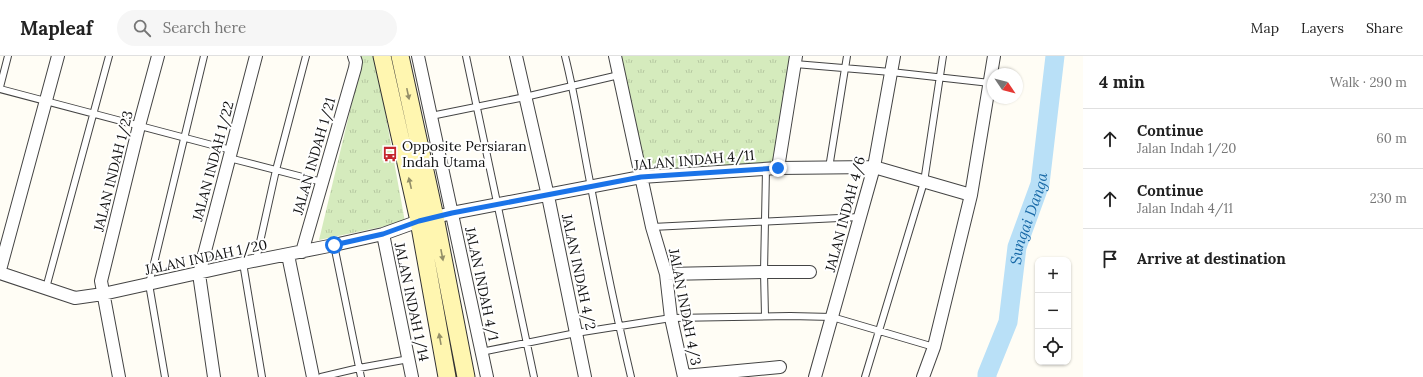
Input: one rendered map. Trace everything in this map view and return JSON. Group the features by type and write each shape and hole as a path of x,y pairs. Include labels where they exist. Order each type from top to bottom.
{"main road":[{"path":"382,56 419,221 447,377"},
{"path":"400,56 435,217 466,377"}],"street":[{"path":"0,272 58,56"},
{"name":"JALAN INDAH 1/23","path":"119,377 101,281 139,126 158,56"},
{"name":"JALAN INDAH 1/22","path":"199,274 256,56"},
{"name":"JALAN INDAH 4/1","path":"418,56 487,377"},
{"name":"JALAN INDAH 4/2","path":"516,56 548,196 585,377"},
{"name":"JALAN INDAH 4/3","path":"615,56 652,227 666,274 671,318 684,377"},
{"name":"JALAN INDAH 4/6","path":"815,377 874,167 894,56"},
{"path":"992,68 994,56"},
{"path":"778,168 796,60"},
{"name":"JALAN INDAH 1/21","path":"302,252 354,62"},
{"path":"923,377 934,347 971,195 987,101"},
{"name":"JALAN INDAH 4/11","path":"419,221 452,213 548,196 641,177 778,168 874,167 971,195"},
{"name":"JALAN INDAH 1/20","path":"0,272 75,298 103,294 199,274 256,260 334,245 383,234 419,221"},
{"name":"JALAN INDAH 1/14","path":"383,234 412,377"},
{"path":"288,255 312,377"},
{"path":"666,274 810,272"},
{"path":"199,274 214,377"},
{"path":"684,377 780,367"}],"lane":[{"path":"8,56 0,88 185,138 276,170 322,182"},
{"path":"46,288 109,56"},
{"path":"164,377 149,284 204,56"},
{"path":"256,260 276,170 306,56"},
{"path":"466,56 534,377"},
{"path":"565,56 573,86 591,187 619,326 631,377"},
{"path":"829,168 847,56"},
{"path":"865,377 924,182 941,78 943,56"},
{"path":"796,60 846,68 987,83"},
{"path":"431,116 525,97 619,75"},
{"path":"765,316 764,222 766,169"},
{"path":"652,227 860,217"},
{"path":"334,245 361,377"},
{"path":"243,263 262,377"},
{"path":"481,352 576,333 671,318 765,316 832,317 934,347"},
{"path":"321,377 359,368 409,359"}],"green space":[{"path":"358,56 375,56 405,222 319,240 360,69"},
{"path":"621,56 796,56 774,165 644,174"}],"waterway":[{"name":"Sungai Danga","path":"987,377 1008,322 1017,247 1040,184 1055,56"}],"place":[{"name":"Opposite Persiaran Indah Utama","path":"390,154"}],"route":[{"path":"334,245 383,234 419,221 452,213 548,196 641,177 778,168"}]}
